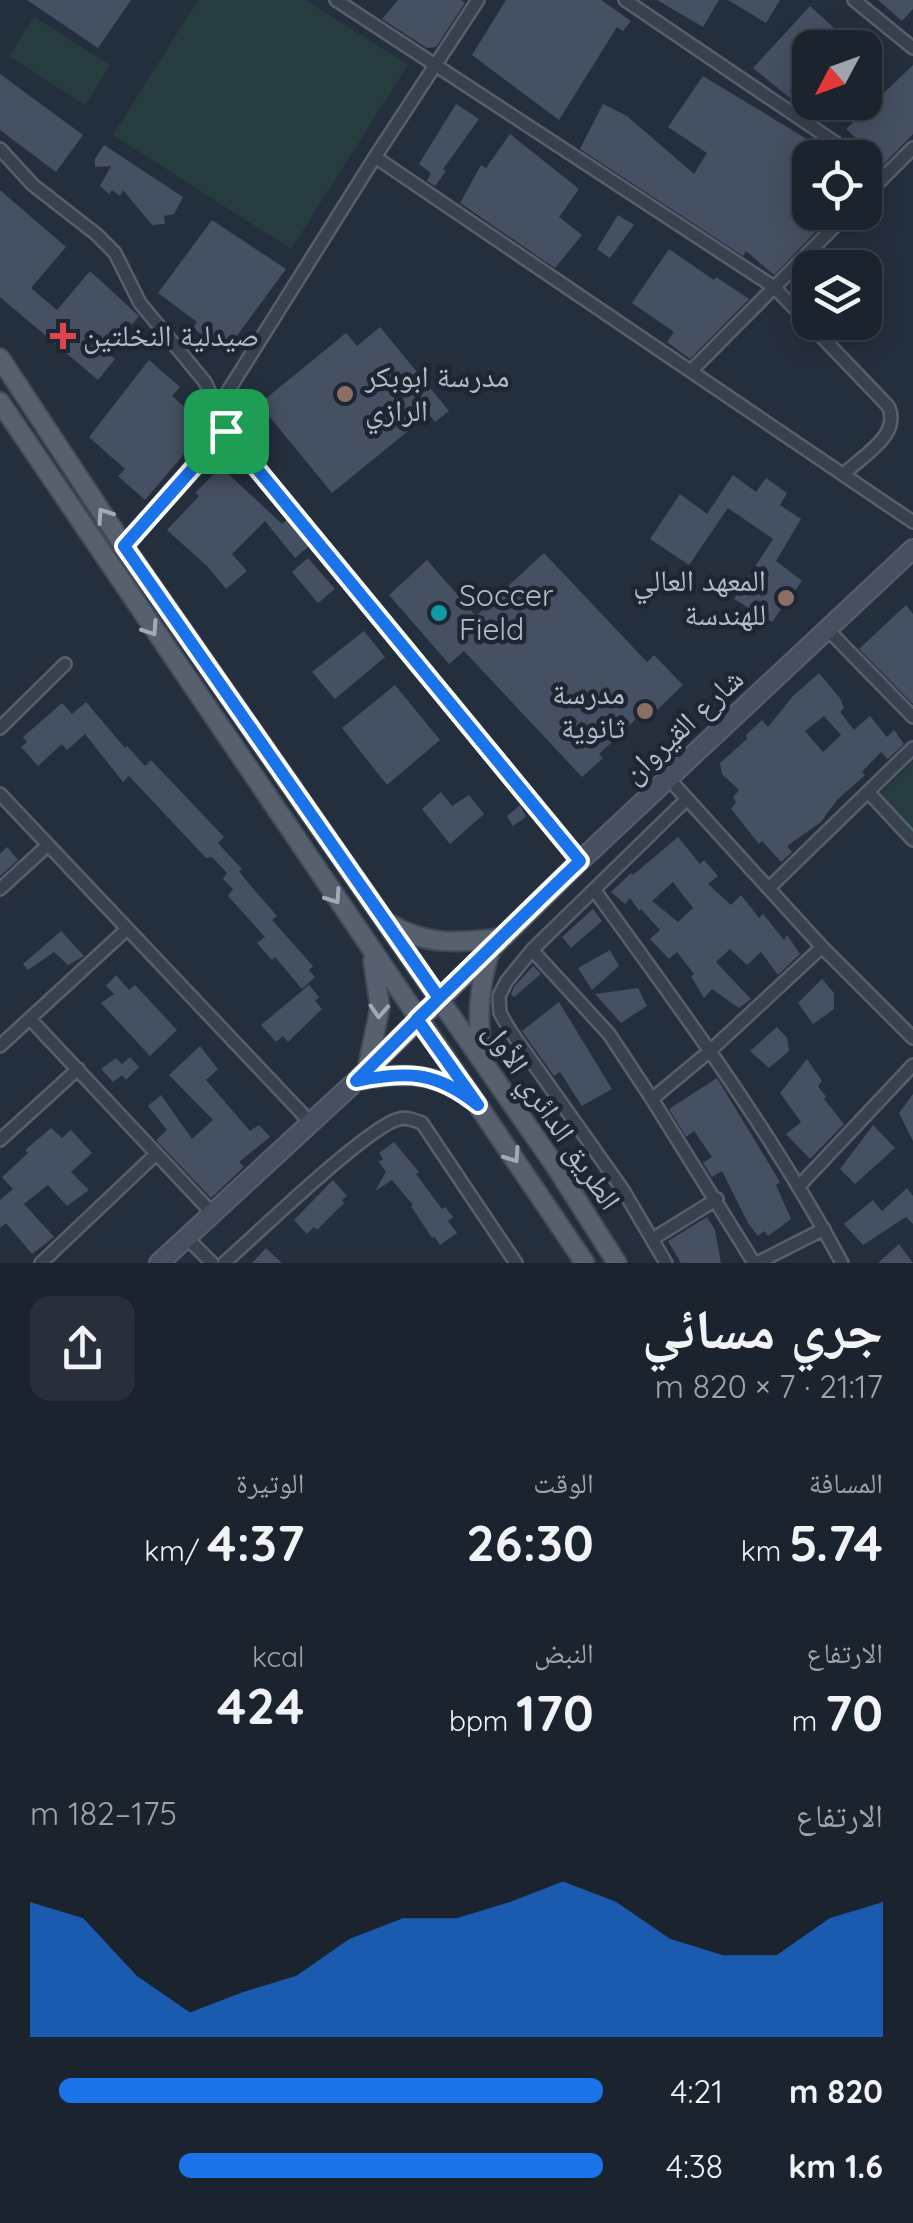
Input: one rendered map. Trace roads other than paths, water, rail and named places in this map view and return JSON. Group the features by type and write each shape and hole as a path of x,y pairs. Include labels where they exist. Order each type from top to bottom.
{"main road":[{"name":"الطريق الدائري الأول","path":"0,358 124,546 556,1167 616,1263"},
{"name":"الطريق الدائري الأول","path":"0,402 584,1263"},
{"name":"شارع القيروان","path":"158,1263 362,1076 496,941 913,550"},
{"path":"384,921 434,941 496,941 480,983 478,1005 485,1066"},
{"path":"371,950 380,1007 362,1076 418,1075 450,1086 478,1105"}],"street":[{"path":"336,0 774,287 888,406 893,416 890,431 844,474"},
{"path":"213,416 375,156 478,0"},
{"path":"625,0 831,140"},
{"path":"854,0 913,48"},
{"path":"882,179 913,148"},
{"path":"0,149 33,185 115,253 140,303 204,382 213,398 213,416 580,861"},
{"path":"375,156 913,522"},
{"path":"691,371 831,230"},
{"path":"124,546 226,431"},
{"path":"826,629 913,717"},
{"path":"0,728 65,664"},
{"path":"769,888 913,748"},
{"path":"668,779 822,947 913,1038"},
{"path":"869,793 913,840"},
{"path":"0,794 311,1123"},
{"path":"666,1263 654,1238 500,1013 499,996 532,950 687,799"},
{"path":"0,889 48,845"},
{"path":"594,891 711,1050 800,1185 842,1263"},
{"path":"0,1046 128,929"},
{"path":"652,1099 822,947"},
{"path":"532,950 609,1034 756,1263 824,1229"},
{"path":"30,1019 212,1212"},
{"path":"800,1185 913,1065"},
{"path":"0,1140 78,1069"},
{"path":"224,1263 352,1151 386,1124 401,1118 422,1123 516,1263"},
{"path":"41,1263 156,1154"},
{"path":"654,1238 717,1199"},
{"path":"186,1237 212,1263"}],"place":[{"name":"صيدلية النخلتين","path":"63,336"},
{"name":"مدرسة ابوبكر الرازي","path":"345,394"},
{"name":"المعهد العالي للهندسة","path":"786,598"},
{"name":"Soccer Field","path":"439,613"},
{"name":"مدرسة ثانوية","path":"645,711"}]}
